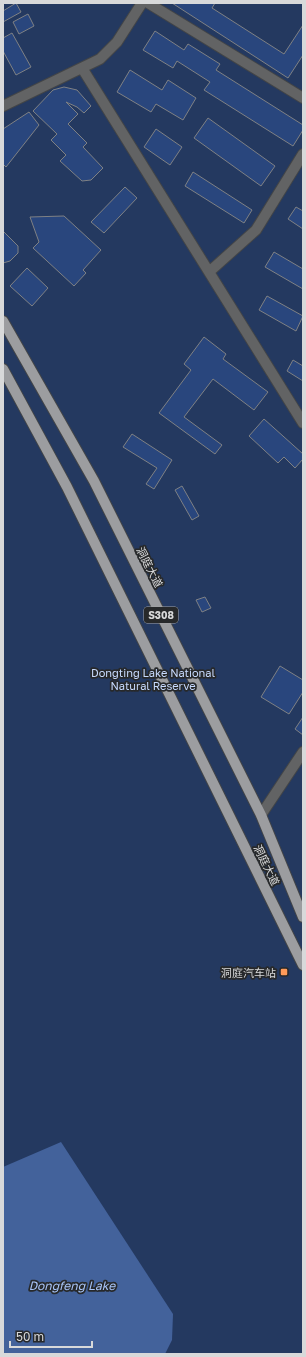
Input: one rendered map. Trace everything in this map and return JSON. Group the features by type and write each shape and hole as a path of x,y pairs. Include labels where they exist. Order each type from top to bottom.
{"main road":[{"name":"洞庭大道","path":"3,321 94,481 261,815 303,917"},
{"name":"洞庭大道","path":"3,369 67,486 303,965"}],"street":[{"path":"3,106 100,59 117,42 142,3"},
{"path":"148,3 303,98"},
{"path":"82,68 303,423"},
{"path":"209,272 256,230 303,154"},
{"path":"261,815 303,752"}],"green space":[{"name":"Dongting Lake National Natural Reserve","path":"3,3 303,3 303,1354 3,1354"}],"water":[{"name":"Dongfeng Lake","path":"61,1142 173,1314 172,1340 165,1354 3,1354 3,1167"}],"building":[{"path":"16,3 21,12 3,22 3,11"},
{"path":"172,3 215,3 212,8 284,54 303,25 303,55 288,78"},
{"path":"28,14 34,26 19,34 13,22"},
{"path":"155,31 184,50 188,44 220,64 216,70 303,125 303,130 293,146 204,90 210,82 177,61 173,68 143,50"},
{"path":"12,33 31,67 16,75 3,51 3,38"},
{"path":"130,70 162,90 168,80 196,98 183,120 156,104 151,112 117,92"},
{"path":"64,87 77,90 91,106 84,113 77,107 66,102 78,114 68,124 87,143 83,147 103,168 91,180 82,181 60,161 66,155 51,140 57,134 33,111 53,90"},
{"path":"29,112 39,125 6,167 3,164 3,129"},
{"path":"208,118 275,166 261,186 194,138"},
{"path":"156,129 182,147 170,165 144,147"},
{"path":"193,172 252,210 244,223 185,186"},
{"path":"125,187 137,198 104,233 91,222"},
{"path":"296,207 303,211 303,229 288,219"},
{"path":"64,216 101,250 83,270 86,273 74,286 33,248 39,242 30,217"},
{"path":"3,231 18,246 18,253 10,261 3,263"},
{"path":"274,252 303,269 303,289 265,267"},
{"path":"27,268 48,288 32,306 10,286"},
{"path":"267,296 303,316 296,331 259,310"},
{"path":"204,337 226,354 223,359 268,392 254,410 213,379 184,417 222,445 215,454 159,413 191,370 184,364"},
{"path":"293,360 303,366 303,381 287,371"},
{"path":"264,419 303,454 303,459 295,468 284,457 278,463 249,436"},
{"path":"132,434 172,460 154,489 146,484 157,468 123,447"},
{"path":"182,486 199,516 192,520 175,490"},
{"path":"205,597 211,608 202,612 196,600"},
{"path":"280,666 303,680 303,692 289,714 261,697"},
{"path":"303,717 303,735 295,729"}],"place":[{"name":"洞庭汽车站","path":"284,972"}]}
